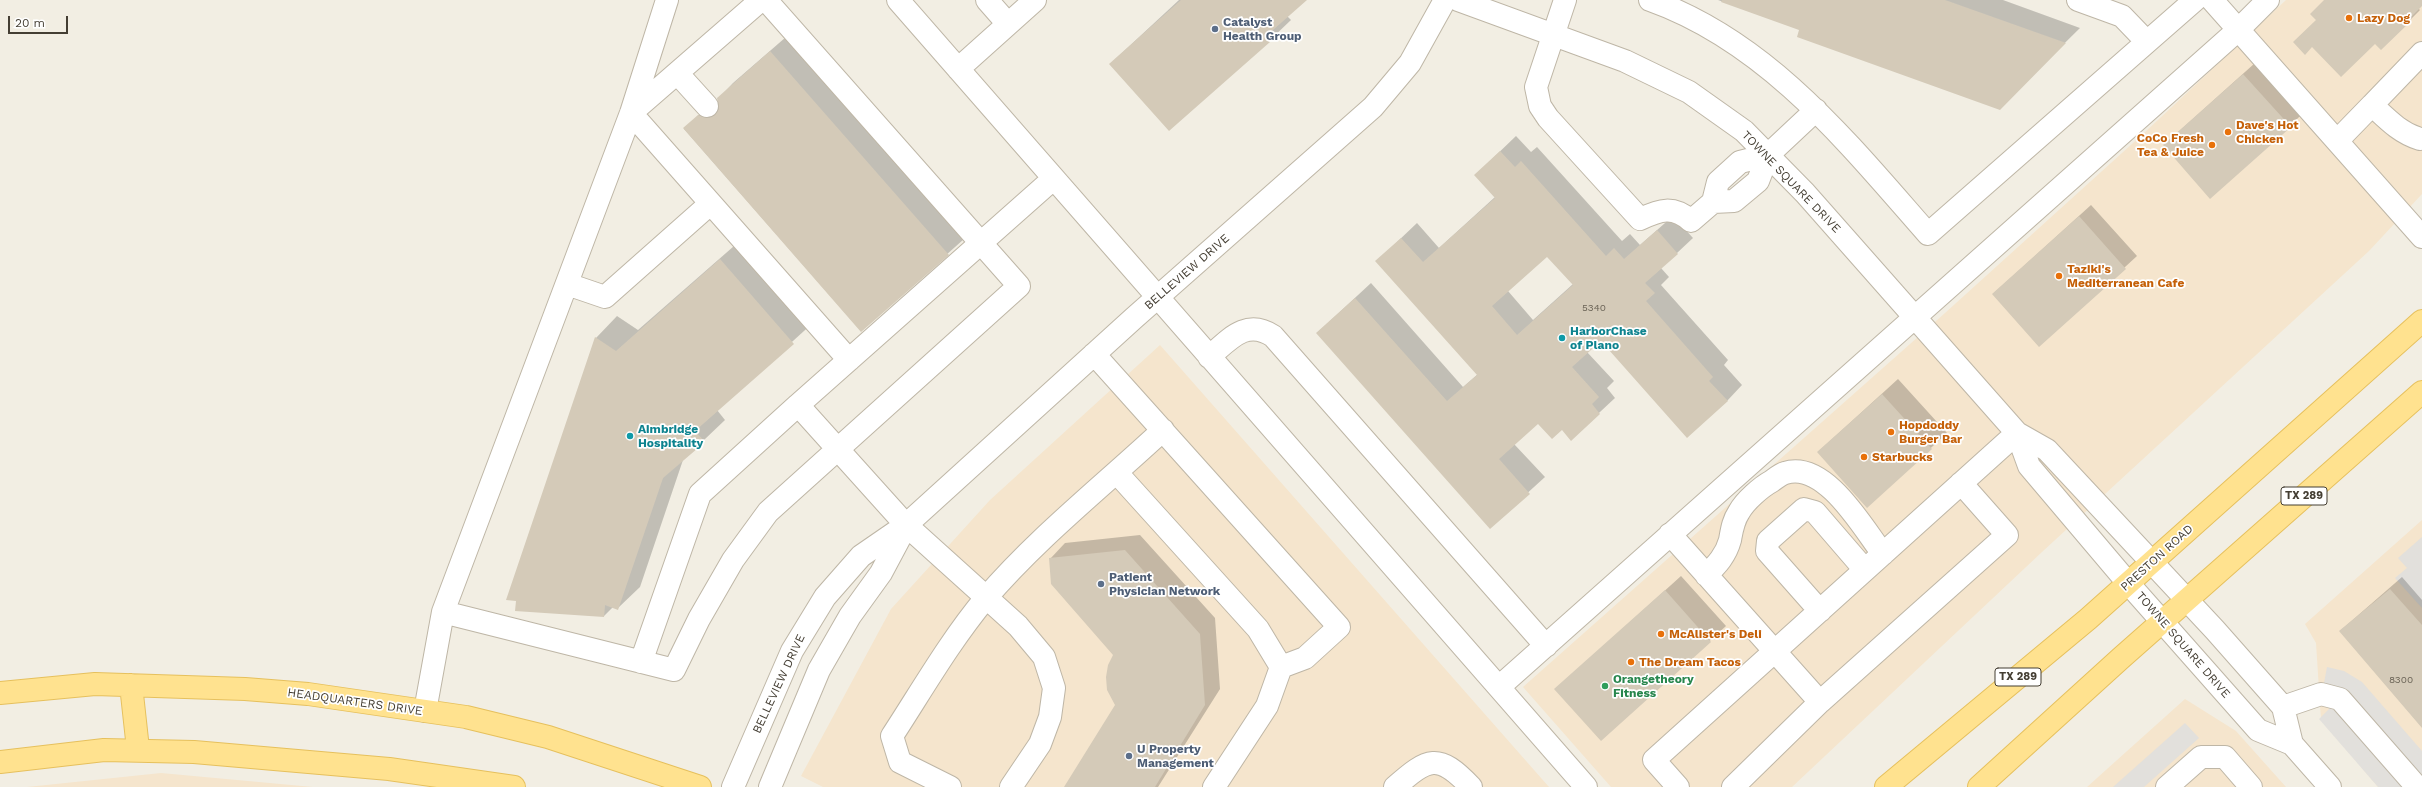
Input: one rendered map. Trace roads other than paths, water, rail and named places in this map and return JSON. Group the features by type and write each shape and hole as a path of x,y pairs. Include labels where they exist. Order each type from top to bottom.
{"main road":[{"name":"PRESTON ROAD","path":"1886,787 2128,583 2422,321"},
{"name":"TX 289","path":"1979,787 2162,621 2422,392"},
{"name":"HEADQUARTERS DRIVE","path":"0,693 95,684 308,694 466,717 548,737 700,787"},
{"path":"131,685 138,749"},
{"path":"0,762 104,750 138,749 261,756 389,769 514,787"}],"street":[{"path":"425,711 443,612 631,113 667,0"},
{"path":"631,113 762,0"},
{"path":"443,612 674,670 699,619 733,560 768,512 1019,286 766,0"},
{"path":"898,0 1586,787"},
{"path":"987,0 1008,24"},
{"path":"958,69 1035,0"},
{"name":"BELLEVIEW DRIVE","path":"733,787 792,651 825,597 861,556 906,525 1094,354 1373,107 1410,63 1445,0"},
{"name":"TOWNE SQUARE DRIVE","path":"1458,0 1553,36 1625,61 1689,92 1744,131 1805,193 2017,433 2047,450 2108,518 2152,562 2283,707 2292,744 2321,784"},
{"path":"1565,0 1536,88 1540,106 1548,118 1640,219 1660,210 1682,212 1691,221 1713,202 1734,202 1758,181 1768,155 1816,110"},
{"path":"1650,0 1677,10 1723,36 1788,83 1816,110 1928,234 2195,0"},
{"path":"2078,0 2122,16 2147,42"},
{"path":"2212,0 2422,237"},
{"path":"1499,687 1914,316 2238,30 2268,0"},
{"path":"2337,140 2422,53"},
{"path":"678,74 707,106"},
{"path":"2372,105 2396,127 2409,136 2420,139"},
{"path":"631,113 849,360"},
{"path":"641,662 700,494 1053,179"},
{"path":"567,284 605,297 710,204"},
{"path":"1209,357 1236,334 1251,328 1266,331 1273,336 1546,646"},
{"path":"1094,354 1340,627 1305,658 1281,667 1266,706 1214,787"},
{"path":"798,405 906,525 985,599 1018,626 1044,657 1054,688 1050,717 1040,744 1011,787"},
{"path":"950,787 900,762 892,736 946,652 985,599 1038,545 1163,430"},
{"path":"1678,787 1654,760 2017,433"},
{"name":"TOWNE SQUARE DRIVE","path":"2017,433 2029,466 2128,583 2258,730 2292,744"},
{"path":"1706,575 1723,558 1730,541 1732,522 1740,509 1767,484 1786,473 1805,472 1818,476 1831,488 1882,554"},
{"path":"1117,473 1258,629 1281,667"},
{"path":"1733,787 1820,702 2007,535 1961,483"},
{"path":"1820,611 1767,551 1768,541 1804,509 1809,510 1815,512 1865,570"},
{"name":"BELLEVIEW DRIVE","path":"770,787 819,670 850,616 881,573 906,525"},
{"path":"1670,534 1820,702"},
{"path":"2283,707 2321,694 2340,699 2417,787"},
{"path":"2167,787 2201,757 2225,756 2251,787"},
{"path":"1395,787 1419,766 1435,762 1455,770 1471,787"}],"place":[{"name":"Lazy Dog","path":"2349,18"},
{"name":"Catalyst Health Group","path":"1215,29"},
{"name":"Dave's Hot Chicken","path":"2228,132"},
{"name":"CoCo Fresh Tea & Juice","path":"2212,145"},
{"name":"Taziki's Mediterranean Cafe","path":"2059,276"},
{"name":"HarborChase of Plano","path":"1562,338"},
{"name":"Hopdoddy Burger Bar","path":"1891,432"},
{"name":"Aimbridge Hospitality","path":"630,436"},
{"name":"Starbucks","path":"1864,457"},
{"name":"Patient Physician Network","path":"1101,584"},
{"name":"McAlister's Deli","path":"1661,634"},
{"name":"The Dream Tacos","path":"1631,662"},
{"name":"Orangetheory Fitness","path":"1605,686"},
{"name":"U Property Management","path":"1129,756"}]}
